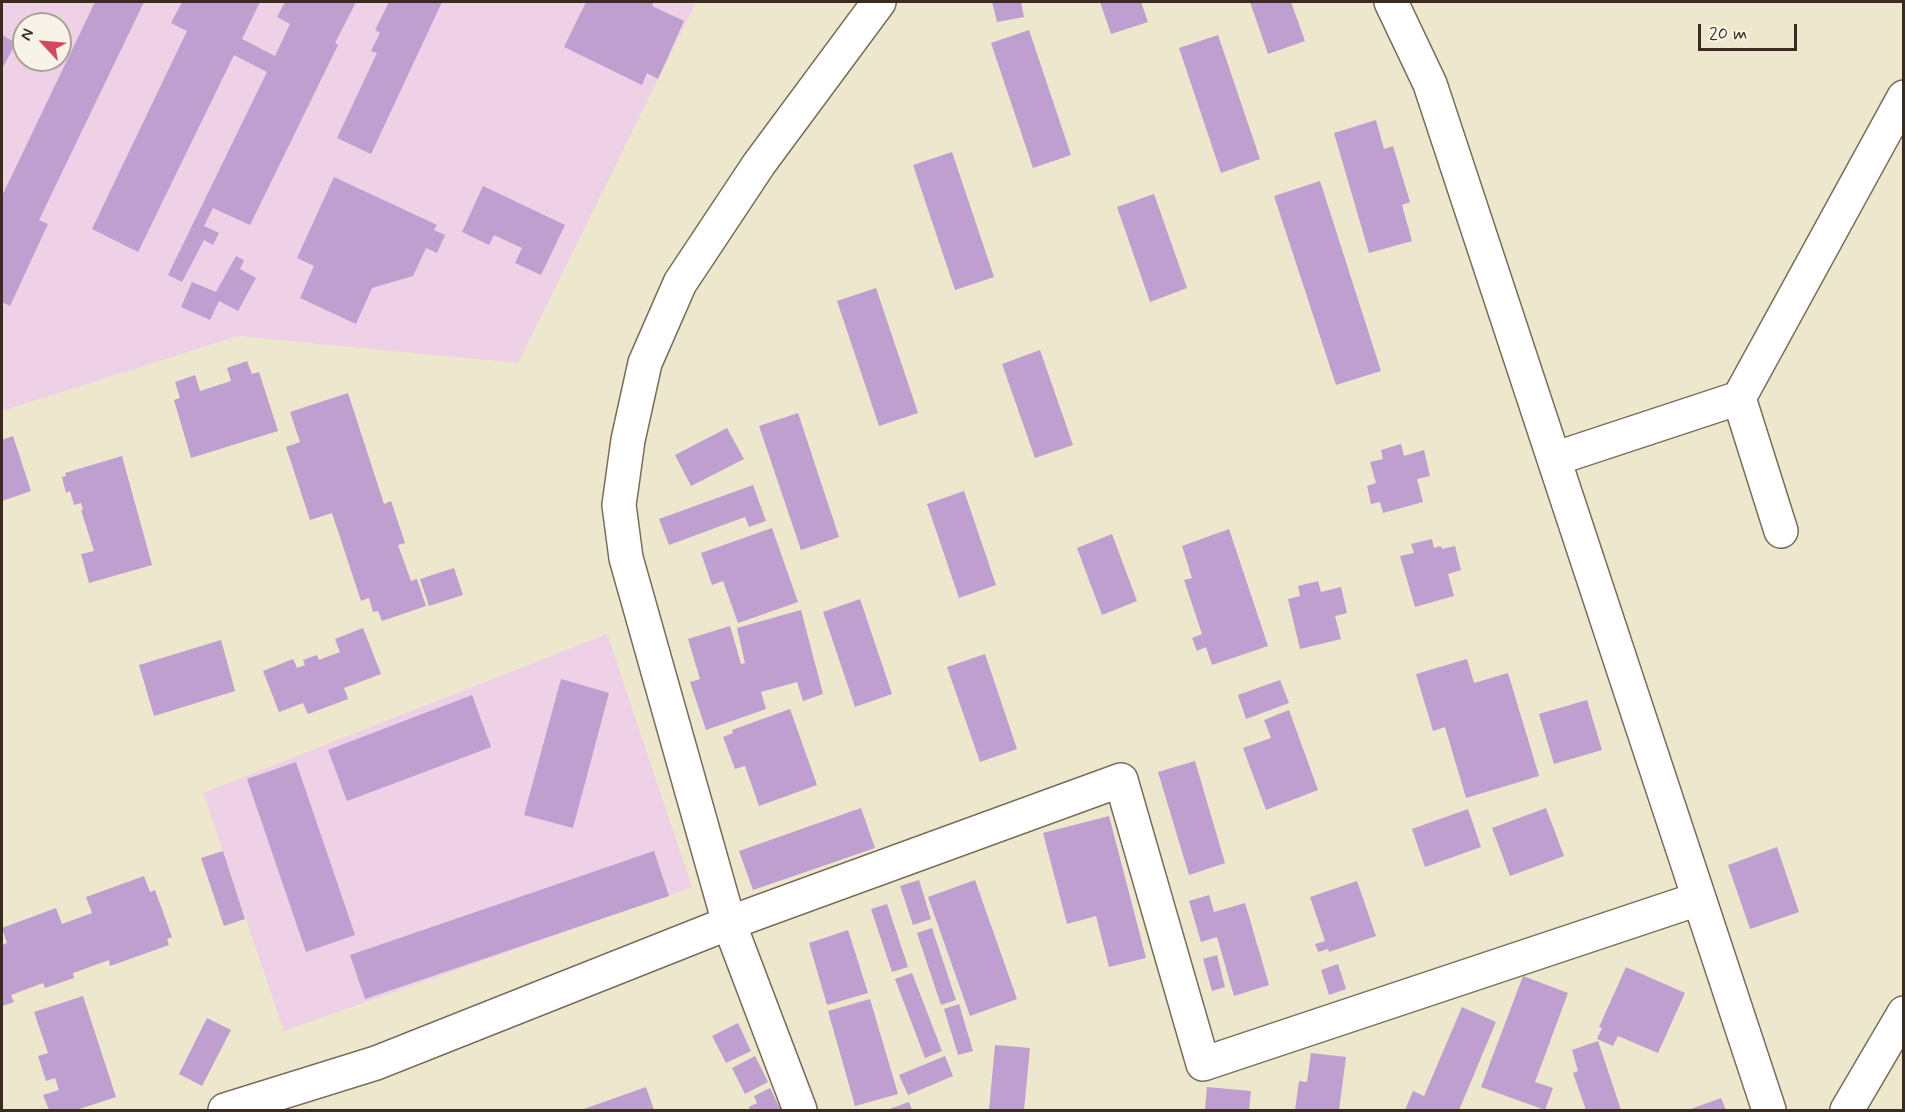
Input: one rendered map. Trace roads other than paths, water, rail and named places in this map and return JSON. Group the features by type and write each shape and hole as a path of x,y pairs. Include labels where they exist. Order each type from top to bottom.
{"street":[{"path":"800,1110 729,923 626,558 620,505 628,441 645,363 680,284 759,164 879,2"},
{"path":"1391,2 1430,84 1769,1110"},
{"path":"1554,459 1739,398 1904,97"},
{"path":"1739,398 1781,531"},
{"path":"225,1110 376,1063 729,923 1121,780 1203,1064 1698,899"},
{"path":"1847,1110 1904,1012"}]}
